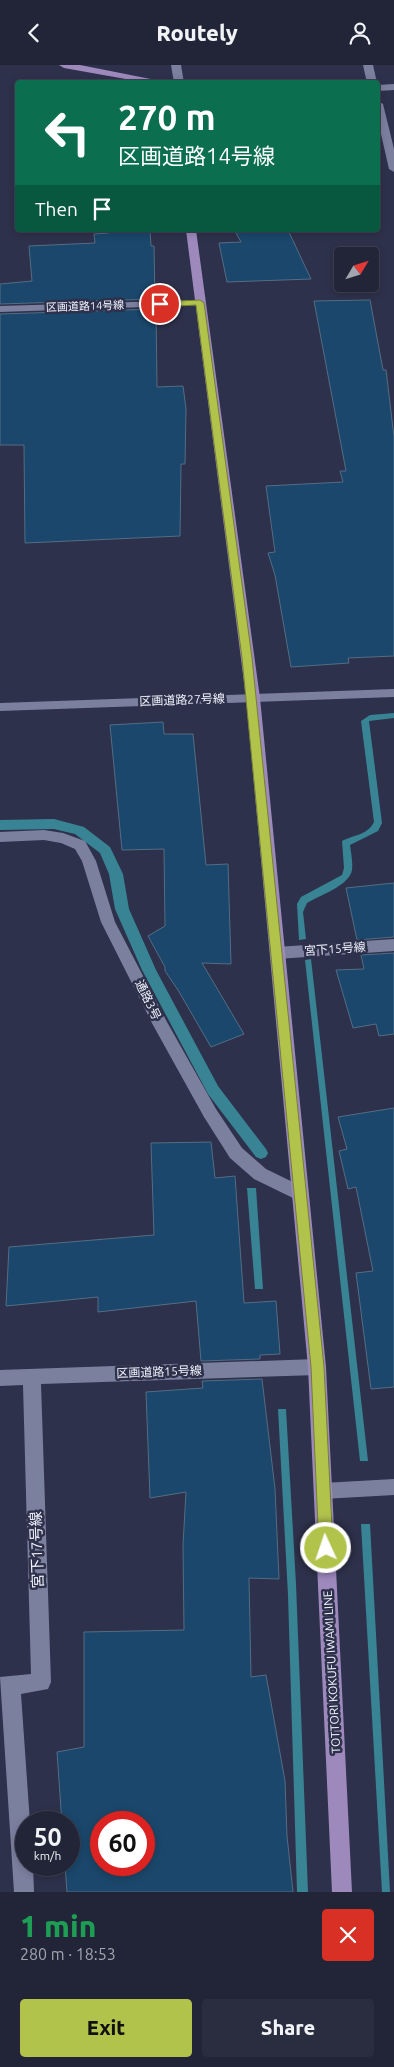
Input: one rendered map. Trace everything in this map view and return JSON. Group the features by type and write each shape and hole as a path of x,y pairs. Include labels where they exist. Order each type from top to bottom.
{"main road":[{"path":"64,65 150,80"},
{"name":"TOTTORI KOKUFU IWAMI LINE","path":"191,232 252,698 317,1367 342,1892"}],"street":[{"path":"176,65 178,80"},
{"path":"368,65 371,80"},
{"path":"380,88 394,87"},
{"path":"380,112 394,169"},
{"name":"区画道路14号線","path":"0,309 200,303"},
{"name":"区画道路27号線","path":"0,707 394,693"},
{"name":"通路3号","path":"0,837 44,835 64,838 80,845 89,861 108,922 161,1025 210,1113 236,1153 260,1174 300,1193"},
{"name":"宮下15号線","path":"277,953 394,945"},
{"name":"区画道路15号線","path":"0,1378 317,1367"},
{"name":"宮下17号線","path":"6,1686 41,1682 32,1376"},
{"path":"323,1491 394,1487"},
{"path":"6,1686 24,1892"}],"shaded area":[{"path":"394,713 394,718 369,721 382,823 378,831 350,845 352,870 346,881 307,903 303,912 306,939 299,940 297,904 301,897 342,875 344,868 342,841 368,830 374,822 361,721 370,715"},
{"path":"311,959 368,1461 360,1461 305,960"},
{"path":"247,1188 256,1188 263,1289 255,1289"},
{"path":"278,1409 286,1409 296,1584 308,1892 297,1892 288,1595"},
{"path":"361,1524 370,1524 390,1892 382,1892"}],"building":[{"path":"150,232 151,246 154,246 155,299 0,304 0,284 32,281 29,246 95,243 94,234"},
{"path":"289,232 311,279 227,282 219,243 241,242 236,233"},
{"path":"370,300 383,370 386,370 394,437 394,656 348,658 349,663 291,667 275,575 268,553 275,552 266,486 343,482 340,471 346,471 314,301"},
{"path":"156,309 157,387 183,386 186,409 185,464 181,464 180,536 25,543 24,445 0,445 0,314"},
{"path":"163,722 164,734 193,734 206,865 228,864 231,964 202,963 244,1034 211,1047 165,971 165,967 148,936 165,926 164,849 122,850 110,725"},
{"path":"394,883 394,937 357,940 346,888"},
{"path":"394,953 394,1034 379,1036 376,1024 353,1028 336,970 364,969 361,955"},
{"path":"394,1108 394,1387 371,1389 356,1273 373,1271 356,1187 348,1189 339,1151 347,1149 338,1117"},
{"path":"211,1142 215,1178 235,1176 244,1303 276,1301 280,1354 260,1355 260,1359 201,1361 196,1301 98,1312 98,1297 6,1306 9,1247 154,1235 151,1143"},
{"path":"262,1379 275,1489 279,1579 249,1578 251,1677 266,1675 285,1781 287,1836 293,1892 67,1892 66,1876 80,1876 80,1811 61,1811 57,1752 84,1747 84,1632 184,1630 183,1545 186,1492 150,1498 146,1392 203,1388 202,1381"}],"waterway":[{"path":"0,825 54,824 79,830 105,850 116,874 122,909 149,970 213,1090 261,1153"}],"route":[{"path":"160,304 200,303 252,698 317,1367 326,1548"}]}
